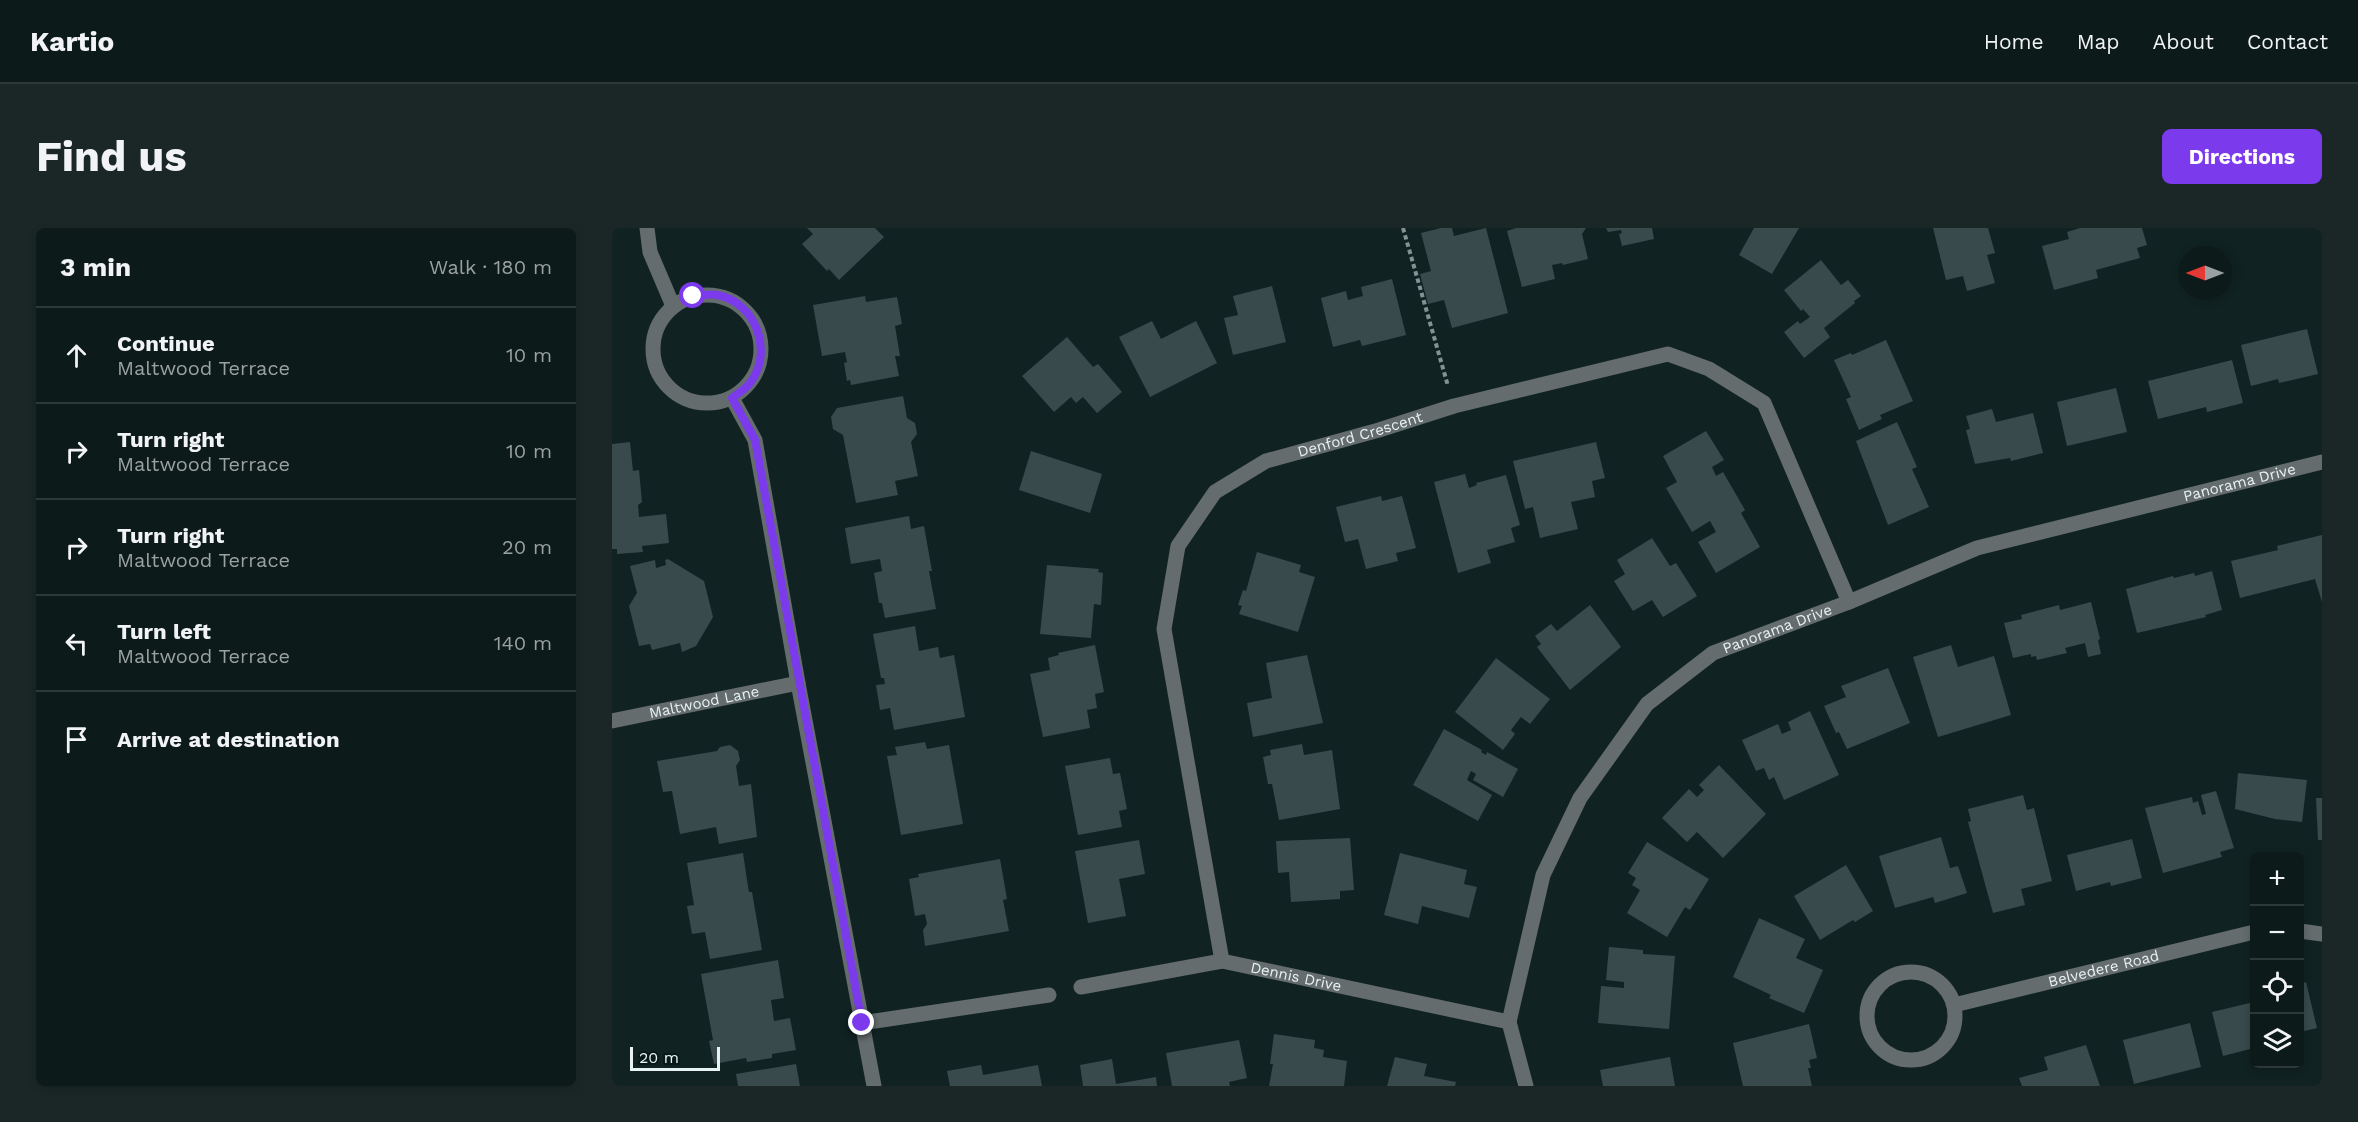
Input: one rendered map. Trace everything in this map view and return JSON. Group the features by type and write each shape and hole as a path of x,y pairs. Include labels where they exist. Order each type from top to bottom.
{"street":[{"path":"647,228 650,252 673,306"},
{"path":"716,295 737,303 753,319 761,341 760,363 750,384 732,398 710,404 687,400 669,388 656,368 653,346 659,324 673,306 693,296 716,295"},
{"name":"Denford Crescent","path":"1222,962 1164,629 1178,546 1215,492 1266,461 1379,430 1454,406 1668,354 1709,369 1764,403 1849,602"},
{"path":"732,398 755,440 874,1086"},
{"name":"Panorama Drive","path":"1526,1086 1509,1022 1543,875 1580,798 1647,704 1713,653 1849,602 1977,548 2322,462"},
{"name":"Maltwood Lane","path":"612,722 798,683"},
{"path":"2304,932 2322,934"},
{"name":"Belvedere Road","path":"1954,1005 2250,933"},
{"name":"Dennis Drive","path":"1080,987 1222,962 1509,1022"},
{"path":"1909,971 1929,975 1945,987 1954,1005 1955,1025 1946,1043 1931,1056 1912,1061 1892,1057 1876,1045 1868,1027 1867,1008 1875,989 1890,976 1909,971"},
{"path":"862,1023 1049,995"}],"path":[{"path":"1403,228 1454,406"}],"building":[{"path":"807,228 875,228 884,237 839,280 829,269 827,271 802,244 813,234"},
{"path":"1452,228 1454,236 1486,228 1508,313 1452,328 1444,300 1428,304 1420,274 1431,271 1421,233"},
{"path":"1516,228 1586,228 1582,234 1588,259 1563,265 1562,263 1552,265 1555,279 1522,287 1507,231"},
{"path":"1606,228 1652,228 1654,239 1622,246 1619,234 1622,233 1621,230 1608,232"},
{"path":"1754,228 1799,228 1772,274 1739,255"},
{"path":"1933,228 1988,228 1995,253 1987,255 1995,283 1967,291 1963,276 1946,280"},
{"path":"2080,228 2142,228 2147,245 2137,248 2140,258 2096,270 2098,278 2054,290 2042,246 2069,239 2067,232"},
{"path":"1821,260 1841,285 1848,280 1861,296 1824,328 1830,337 1804,358 1784,332 1798,321 1800,324 1810,317 1803,309 1801,311 1784,290"},
{"path":"1392,279 1406,335 1362,346 1360,340 1333,347 1321,298 1346,291 1348,300 1363,296 1361,287"},
{"path":"1272,286 1286,342 1233,355 1224,318 1238,315 1233,296"},
{"path":"865,296 866,302 897,297 902,324 895,326 900,356 895,356 899,376 851,385 850,380 847,381 845,352 822,356 813,305"},
{"path":"1152,321 1161,339 1196,321 1217,363 1150,397 1119,337"},
{"path":"2307,329 2318,374 2279,383 2278,379 2251,386 2241,345"},
{"path":"1067,337 1093,367 1098,364 1122,392 1097,413 1083,397 1076,403 1071,397 1054,412 1022,376"},
{"path":"1886,340 1913,401 1880,415 1882,419 1859,430 1846,399 1851,397 1834,360"},
{"path":"2232,360 2243,403 2207,412 2206,407 2158,419 2148,381"},
{"path":"2116,388 2127,432 2067,446 2057,402"},
{"path":"903,396 907,418 915,423 917,434 911,442 918,476 895,481 898,495 856,503 843,435 833,429 831,417 837,408"},
{"path":"1992,409 1996,422 2033,413 2043,453 2011,461 2010,458 1975,464 1966,430 1970,429 1966,416"},
{"path":"1897,422 1917,467 1912,469 1929,507 1888,525 1856,441"},
{"path":"1706,431 1724,460 1712,467 1716,476 1723,472 1745,510 1741,513 1760,547 1716,573 1698,542 1716,532 1710,521 1692,532 1666,488 1677,482 1663,456"},
{"path":"630,442 633,471 639,470 642,502 638,505 639,517 666,514 669,543 642,546 643,552 617,554 617,549 612,549 612,444"},
{"path":"1596,442 1605,478 1592,481 1595,497 1571,502 1578,529 1540,538 1533,507 1525,509 1513,461"},
{"path":"1031,451 1102,474 1090,513 1019,490"},
{"path":"1465,474 1469,488 1477,485 1476,483 1506,475 1520,525 1511,528 1515,542 1487,550 1491,563 1458,573 1434,482"},
{"path":"1381,496 1382,501 1402,496 1416,548 1396,553 1398,561 1366,569 1358,539 1345,542 1336,507"},
{"path":"909,516 911,529 924,526 936,609 885,618 882,603 879,603 874,573 882,571 880,559 851,564 845,528"},
{"path":"2322,535 2322,602 2315,579 2240,598 2231,561 2278,550 2277,546"},
{"path":"1652,538 1670,566 1676,563 1697,596 1663,617 1652,600 1633,611 1614,581 1625,574 1617,560"},
{"path":"1257,552 1301,565 1299,572 1315,577 1298,632 1239,614 1242,606 1238,605 1243,590 1246,591"},
{"path":"668,559 704,581 713,617 696,646 682,652 680,643 652,650 650,644 639,646 629,606 637,593 630,566 655,560 656,568 666,565 665,560"},
{"path":"1047,565 1099,569 1098,572 1103,573 1101,605 1094,604 1091,638 1040,634"},
{"path":"2212,571 2222,610 2205,615 2206,617 2137,633 2126,589 2173,576 2174,578 2194,573 2195,576"},
{"path":"2091,602 2100,639 2098,640 2101,654 2088,657 2085,643 2065,648 2067,653 2037,660 2036,656 2031,657 2031,654 2013,658 2004,623 2022,619 2021,615 2059,605 2060,610"},
{"path":"1590,605 1621,647 1570,690 1537,647 1541,644 1535,636 1551,624 1557,631"},
{"path":"915,626 919,651 938,647 940,658 954,655 965,717 894,730 890,708 880,710 876,685 885,684 884,678 881,678 873,634"},
{"path":"1095,645 1104,692 1095,694 1097,708 1087,710 1090,728 1043,737 1030,674 1050,670 1048,658 1059,655 1058,653"},
{"path":"1951,645 1958,667 1994,656 2011,715 1938,737 1913,657"},
{"path":"1307,655 1323,723 1253,737 1247,703 1272,698 1266,663"},
{"path":"1496,658 1550,699 1530,724 1521,717 1511,730 1515,734 1503,750 1455,712"},
{"path":"1888,668 1910,723 1847,749 1839,732 1836,733 1824,706 1846,697 1841,686"},
{"path":"1810,711 1839,775 1784,800 1774,777 1769,780 1764,768 1756,771 1742,740 1778,724 1782,734 1791,730 1788,722"},
{"path":"1444,729 1482,750 1481,752 1486,755 1487,752 1518,769 1503,797 1473,780 1476,774 1471,771 1467,780 1492,795 1478,821 1413,785"},
{"path":"925,742 927,749 949,745 963,824 901,835 887,756 897,755 895,747"},
{"path":"1302,744 1304,755 1332,750 1340,809 1279,820 1272,784 1268,784 1263,757 1271,755 1270,750"},
{"path":"730,745 738,751 740,760 736,766 739,786 751,784 757,837 719,844 716,827 680,834 672,791 663,792 657,761 717,751 720,747"},
{"path":"1110,758 1113,774 1120,773 1127,809 1119,811 1122,827 1078,835 1065,766"},
{"path":"1719,765 1766,814 1723,858 1697,832 1687,842 1662,818 1689,789 1697,797 1704,790 1699,785"},
{"path":"2238,773 2307,780 2302,822 2275,819 2235,809"},
{"path":"2216,791 2234,848 2220,852 2222,857 2163,873 2145,808 2192,797 2193,803 2198,801 2202,815 2206,814 2201,795"},
{"path":"2023,795 2027,810 2034,808 2052,881 2021,889 2025,905 1993,913 1968,822 1971,821 1968,809"},
{"path":"2316,798 2322,798 2322,840 2318,840"},
{"path":"1941,837 1950,868 1958,866 1967,893 1935,903 1933,897 1895,908 1879,856"},
{"path":"1350,838 1354,890 1340,891 1340,899 1291,902 1289,872 1278,873 1276,841"},
{"path":"2132,839 2142,878 2111,886 2110,882 2076,891 2067,855"},
{"path":"1139,840 1145,874 1119,879 1126,916 1088,923 1075,851"},
{"path":"1647,842 1709,879 1690,910 1685,907 1667,937 1627,913 1640,890 1632,885 1636,878 1628,873"},
{"path":"743,853 762,950 710,959 705,932 692,934 687,906 694,905 687,863"},
{"path":"1400,853 1467,870 1464,884 1477,887 1469,918 1422,906 1418,924 1384,915"},
{"path":"1000,859 1007,899 1003,900 1009,931 925,946 923,930 927,924 925,914 915,916 909,879 919,877 918,874"},
{"path":"1846,865 1873,911 1820,940 1794,896"},
{"path":"1759,918 1805,939 1796,958 1823,970 1804,1013 1769,998 1771,995 1733,977"},
{"path":"1609,947 1643,950 1643,954 1675,956 1669,1029 1598,1023 1601,986 1624,988 1624,982 1606,980"},
{"path":"778,960 784,998 771,1000 774,1021 790,1018 796,1050 772,1054 772,1058 747,1062 746,1058 714,1064 709,1041 713,1040 701,974"},
{"path":"2306,982 2317,1028 2304,1031 2304,1014 2304,983"},
{"path":"2250,1003 2250,1049 2223,1056 2212,1012"},
{"path":"2190,1023 2201,1067 2134,1084 2123,1040"},
{"path":"1809,1024 1817,1058 1809,1060 1811,1068 1808,1068 1812,1086 1743,1086 1733,1043"},
{"path":"1274,1034 1315,1040 1314,1048 1324,1050 1323,1057 1347,1061 1344,1086 1269,1086 1273,1064 1270,1064"},
{"path":"1239,1040 1247,1078 1229,1082 1230,1086 1172,1086 1166,1053"},
{"path":"2086,1045 2100,1086 2022,1086 2019,1078 2048,1070 2044,1057"},
{"path":"1395,1057 1427,1064 1424,1076 1456,1082 1455,1086 1387,1086"},
{"path":"1670,1057 1675,1086 1603,1086 1600,1070"},
{"path":"1112,1059 1116,1084 1156,1077 1157,1086 1083,1086 1080,1065"},
{"path":"796,1064 800,1086 738,1086 736,1074"},
{"path":"981,1065 983,1075 1038,1065 1042,1086 950,1086 947,1071"}],"route":[{"path":"693,296 716,295 737,303 753,319 761,341 760,363 750,384 732,398 755,440 862,1023"}]}
